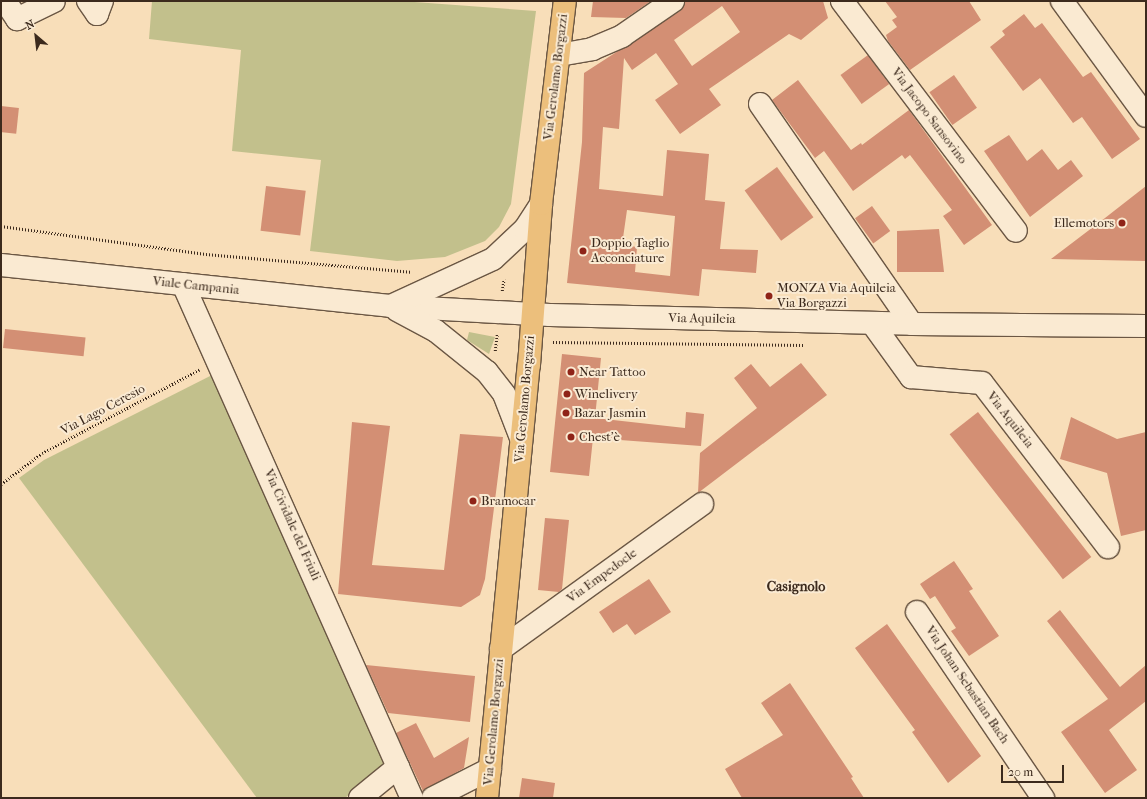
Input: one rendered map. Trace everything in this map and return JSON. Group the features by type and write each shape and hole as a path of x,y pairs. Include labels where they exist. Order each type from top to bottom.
{"main road":[{"name":"Via Gerolamo Borgazzi","path":"487,798 522,438 541,204 565,1"}],"street":[{"path":"5,1 17,19 54,1"},
{"path":"88,1 97,14 102,1"},
{"path":"559,55 592,49 622,36 673,1"},
{"name":"Via Jacopo Sansovino","path":"842,1 1016,231"},
{"path":"1062,1 1146,116"},
{"path":"760,104 912,324"},
{"path":"390,306 493,259 525,229 541,204"},
{"name":"Viale Campania","path":"1,265 390,306 533,314"},
{"name":"Via Cividale del Friuli","path":"183,284 219,359 412,798"},
{"name":"Viale Campania","path":"390,306 436,331 487,372 504,394 522,438"},
{"name":"Via Aquileia","path":"533,314 912,324 1146,326"},
{"name":"Via Aquileia","path":"872,323 911,377 982,383 1108,547"},
{"name":"Via Empedocle","path":"501,649 702,504"},
{"name":"Via Johan Sebastian Bach","path":"917,612 1043,798"},
{"path":"360,798 398,767"},
{"path":"433,798 490,769"}],"path":[{"path":"1,226 206,254 417,273"},
{"name":"Via Lago Ceresio","path":"1,484 42,454 219,359"}],"shaded area":[{"path":"152,1 401,1 536,11 511,204 499,227 485,241 445,257 397,261 310,251 321,160 232,151 241,50 149,39"},
{"path":"469,332 495,337 489,354 467,340"},
{"path":"218,372 391,761 345,798 257,798 19,478 44,460"}],"building":[{"path":"593,1 651,1 626,18 591,17"},
{"path":"685,1 823,1 828,18 801,40 789,34 709,89 721,105 680,134 655,100 678,84 656,53 632,70 624,58 619,129 603,127 599,189 663,196 667,150 709,154 705,200 725,202 720,249 758,250 756,273 702,269 699,296 567,283 582,142 584,73 680,11","holes":["722,6 740,32 692,66 674,40","627,210 675,216 670,276 635,272 637,247 622,245"]},
{"path":"885,1 969,1 981,20 910,70 888,41 886,35 897,27 892,20 897,17"},
{"path":"1024,14 1035,28 1042,23 1083,77 1091,72 1140,139 1112,159 1082,117 1073,123 1040,78 1023,91 990,47 1005,35 1002,31"},
{"path":"868,55 889,84 862,104 840,75"},
{"path":"954,75 977,108 952,125 929,92"},
{"path":"798,80 851,150 861,143 862,145 909,110 992,225 964,245 943,216 952,210 910,155 905,159 902,155 853,191 824,151 815,158 772,100"},
{"path":"1,106 19,108 16,134 1,132"},
{"path":"1009,135 1027,161 1042,149 1058,170 1071,160 1083,176 1030,217 984,151"},
{"path":"777,167 813,217 781,241 745,191"},
{"path":"266,186 306,191 300,236 261,231"},
{"name":"Ellemotors","path":"1146,186 1146,261 1051,259 1105,218"},
{"path":"872,206 890,231 873,243 855,218"},
{"path":"939,229 944,272 897,272 897,231"},
{"path":"5,329 86,337 84,356 3,348"},
{"path":"562,354 601,358 595,418 685,428 686,412 704,414 701,446 593,438 589,476 550,472"},
{"path":"801,363 827,395 698,493 700,453 757,408 734,378 751,364 770,387"},
{"path":"978,412 1091,557 1063,579 950,434"},
{"path":"1071,417 1117,439 1146,432 1146,530 1121,536 1107,473 1060,459"},
{"name":"Bramocar","path":"352,422 390,426 372,565 444,570 460,434 503,437 485,579 480,595 461,607 338,594"},
{"path":"545,518 569,520 562,589 559,592 538,590"},
{"path":"954,561 973,589 969,591 999,636 969,656 951,631 956,628 935,596 930,599 920,584"},
{"path":"649,579 671,612 635,635 627,624 613,633 599,612"},
{"path":"1060,610 1120,687 1146,665 1146,701 1109,730 1137,770 1105,793 1061,732 1108,699 1047,621"},
{"path":"887,624 981,756 948,783 912,732 915,730 855,648"},
{"path":"366,665 475,676 470,722 388,713"},
{"path":"790,683 853,777 851,778 864,798 742,798 725,769 783,735 761,703"},
{"path":"416,723 434,758 469,737 464,768 423,791 396,733"},
{"path":"522,778 555,783 553,798 519,798"}],"place":[{"name":"Ellemotors","path":"1122,223"},
{"name":"Doppio Taglio Acconciature","path":"583,251"},
{"name":"MONZA Via Aquileia Via Borgazzi","path":"769,296"},
{"name":"Near Tattoo","path":"571,372"},
{"name":"Winelivery","path":"567,394"},
{"name":"Bazar Jasmin","path":"566,413"},
{"name":"Chest'è","path":"571,437"},
{"name":"Bramocar","path":"473,501"}],"district":[{"name":"Casignolo","path":"796,587"}]}
